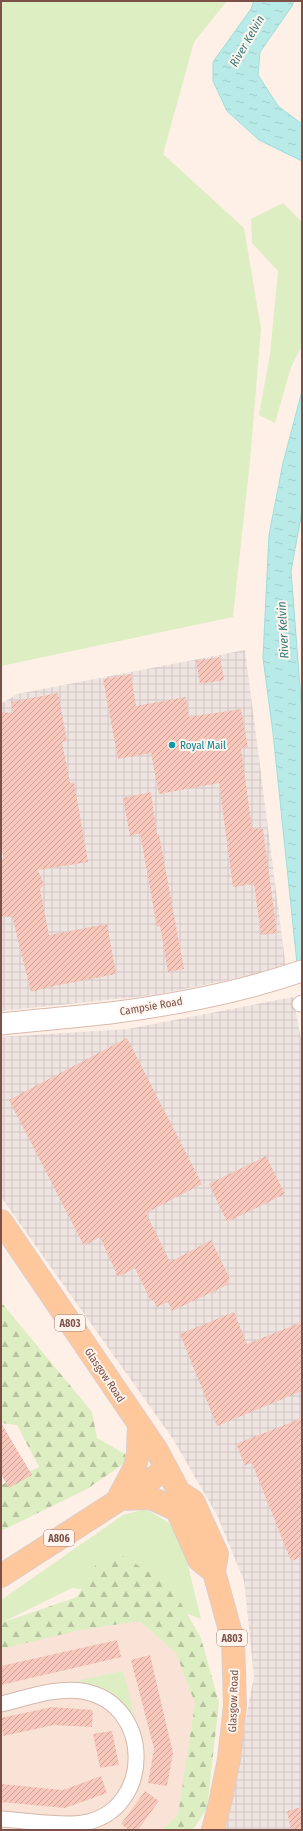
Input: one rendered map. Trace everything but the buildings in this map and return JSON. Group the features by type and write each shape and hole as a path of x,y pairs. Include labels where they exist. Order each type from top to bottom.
{"main road":[{"name":"Glasgow Road","path":"1,1221 139,1425 167,1469 178,1501 193,1501 217,1554 214,1572 233,1641 235,1705 229,1759 213,1830"},
{"path":"139,1425 138,1452 135,1467 118,1499 151,1498 178,1501"},
{"name":"A806","path":"1,1576 118,1499 142,1486 167,1469"}],"street":[{"name":"Campsie Road","path":"1,1024 111,1012 173,1002 241,989 300,972"},
{"path":"1,1704 67,1690 82,1691 98,1696 112,1704 122,1714 130,1727 135,1741 137,1755 135,1772 122,1799 111,1810 100,1817 84,1823 70,1824 1,1819"}],"shaded area":[{"path":"245,650 286,968 155,995 1,1011 1,704 17,694"},
{"path":"293,997 302,1044 302,1830 225,1830 254,1676 244,1581 217,1515 173,1439 1,1197 1,1037 128,1029"},
{"path":"153,1611 198,1669 183,1830 1,1830 1,1649 94,1620"}],"green space":[{"path":"1,1 227,1 194,42 163,154 244,228 261,329 250,461 233,617 1,666"},
{"path":"283,203 302,222 302,346 291,367 275,423 259,415 270,354 278,271 252,243 251,219"},
{"path":"1,1302 92,1412 97,1438 132,1458 87,1489 1,1531 1,1485 39,1467 17,1425 1,1423"},
{"path":"146,1509 169,1523 184,1549 201,1619 144,1597 72,1588 1,1623 1,1600 123,1515"},
{"path":"118,1553 171,1586 201,1638 219,1703 207,1808 193,1830 162,1830 178,1815 195,1703 176,1653 140,1621 80,1630 1,1649 1,1623 77,1597 98,1561"},
{"path":"123,1671 135,1718 132,1718 77,1684 77,1681"}],"water":[{"name":"River Kelvin","path":"254,1 294,1 260,52 258,75 278,106 302,124 302,161 259,140 227,111 213,81 213,62 251,9"},
{"name":"River Kelvin","path":"302,391 302,511 291,571 302,713 302,984 298,973 273,733 263,658 269,535 283,463"}],"place":[{"name":"Royal Mail","path":"172,745"}]}
